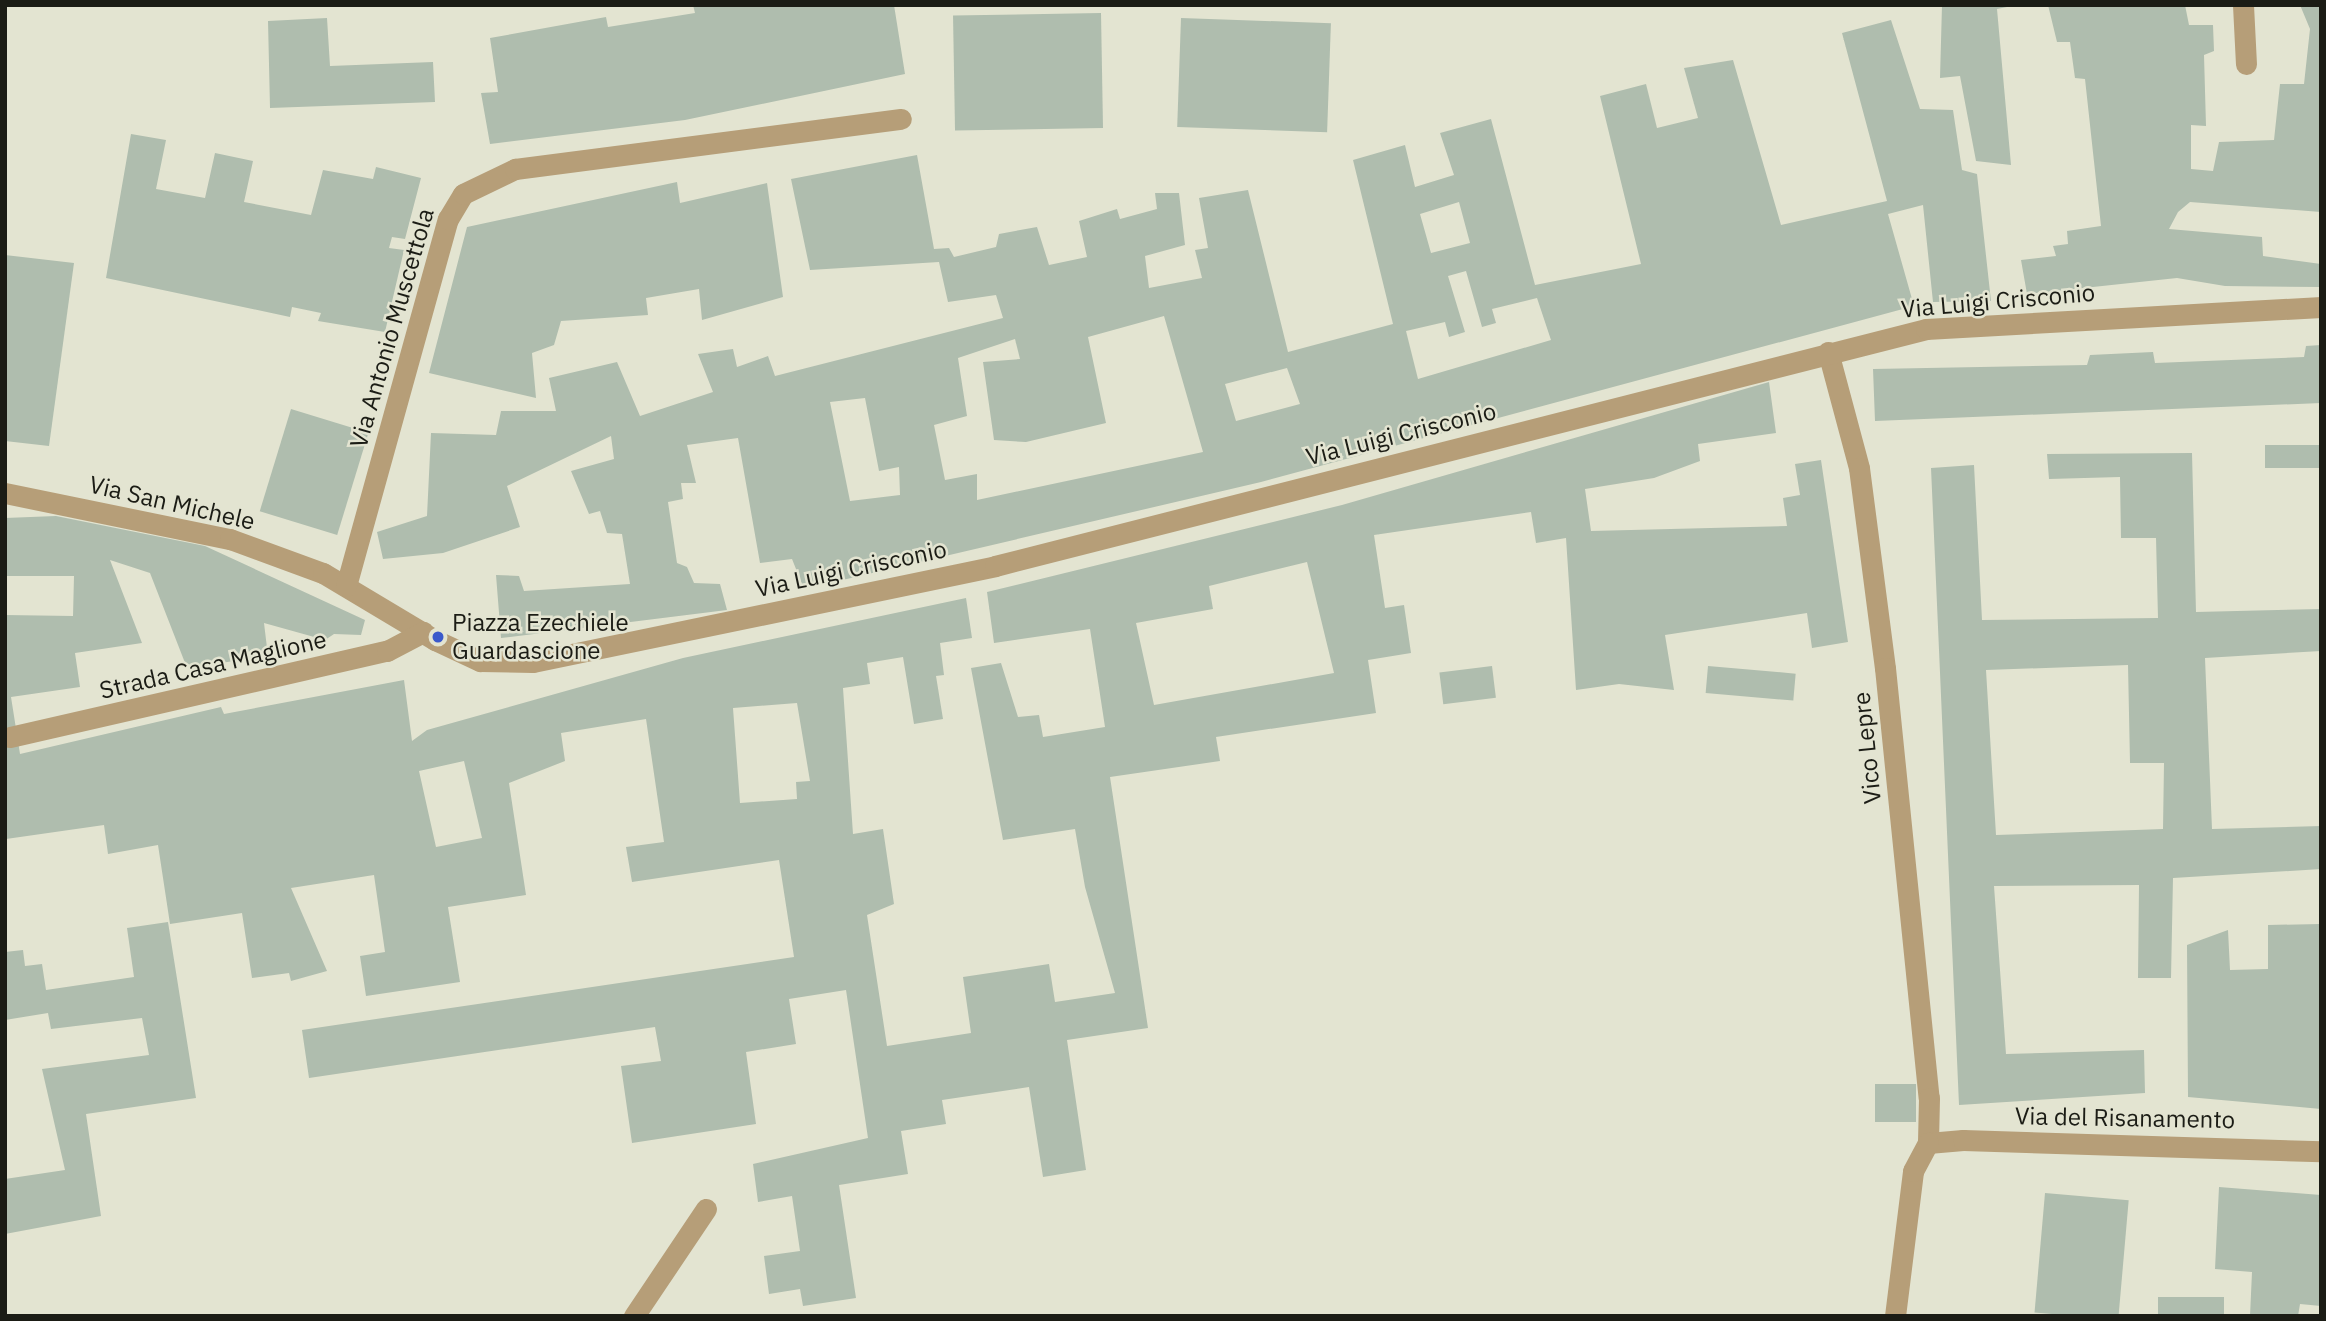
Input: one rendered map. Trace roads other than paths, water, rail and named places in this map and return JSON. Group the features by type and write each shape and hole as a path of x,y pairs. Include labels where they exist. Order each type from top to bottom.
{"street":[{"path":"2243,5 2246,64"},
{"name":"Via Antonio Muscettola","path":"346,586 448,219 463,194 515,169 901,119"},
{"name":"Via Luigi Crisconio","path":"424,632 480,661 533,662 995,566 1926,328 2321,307"},
{"name":"Vico Lepre","path":"1828,352 1859,468 1885,668 1928,1098 1928,1143"},
{"name":"Via San Michele","path":"5,493 230,539 324,573 346,586"},
{"path":"346,586 424,632"},
{"name":"Strada Casa Maglione","path":"10,737 387,652 424,632"},
{"name":"Via del Risanamento","path":"1928,1143 1963,1140 2321,1151"},
{"path":"1895,1316 1913,1171 1928,1143"},
{"path":"634,1316 705,1209"}],"place":[{"name":"Piazza Ezechiele Guardascione","path":"438,637"}]}
